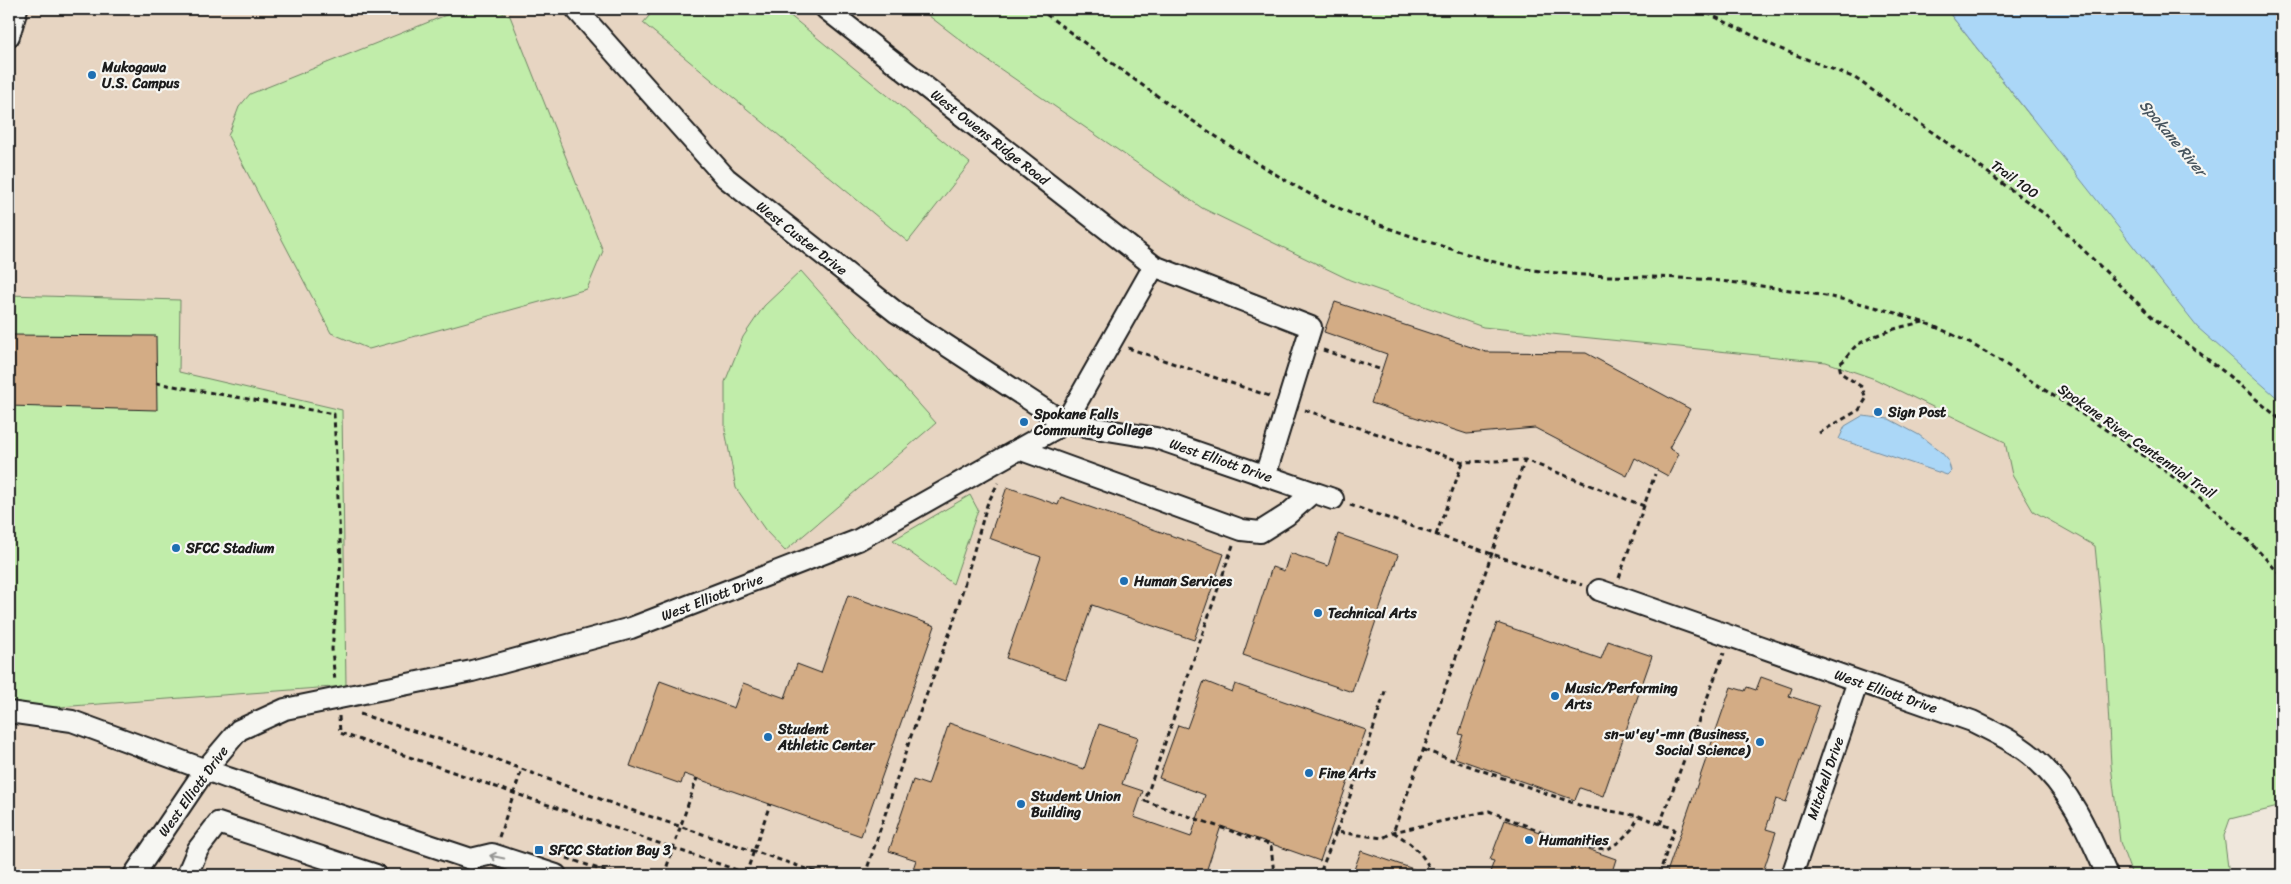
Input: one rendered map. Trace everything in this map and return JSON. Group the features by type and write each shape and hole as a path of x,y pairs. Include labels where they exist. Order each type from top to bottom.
{"street":[{"path":"9,35 17,9"},
{"name":"West Custer Drive","path":"576,9 726,178 897,313 1065,423"},
{"name":"West Owens Ridge Road","path":"826,9 1154,266 1311,327 1265,476"},
{"path":"1065,423 1154,266"},
{"name":"West Elliott Drive","path":"134,875 205,770 239,730 284,709 472,671 631,628 858,540 1065,423 1156,438 1332,498"},
{"path":"1019,449 1242,530 1260,532 1287,514 1313,492"},
{"name":"West Elliott Drive","path":"1608,593 1972,721 2008,739 2031,755 2049,772 2069,798 2092,840 2107,875"},
{"name":"Mitchell Drive","path":"1792,875 1858,681"},
{"path":"9,712 72,721 468,867 492,854 556,875"},
{"path":"187,875 198,849 218,823 376,875"}],"path":[{"name":"Spokane River Centennial Trail","path":"1039,9 1214,135 1308,193 1389,228 1495,262 1556,273 1726,281 1848,300 1925,322 1991,354 2106,429 2191,490 2256,546 2282,577"},
{"name":"Trail 100","path":"1699,9 1778,48 1855,78 1939,136 2054,222 2152,317 2224,371 2282,421"},
{"path":"1819,433 1859,410 1866,399 1862,387 1841,373 1839,364 1847,360 1856,346 1902,326 1925,322"},
{"path":"1112,340 1273,397"},
{"path":"1319,348 1382,370"},
{"path":"156,383 334,414 342,562 332,649 335,689"},
{"path":"1303,419 1309,401"},
{"path":"1306,410 1463,462 1525,460 1644,506"},
{"path":"1393,832 1424,750 1491,553 1525,460"},
{"path":"1436,536 1463,462"},
{"path":"1332,498 1436,536 1608,593 1620,572 1655,474"},
{"path":"865,875 911,736 953,624 987,505 999,481"},
{"path":"1234,542 1145,801 1271,845 1274,875"},
{"path":"1660,824 1730,635"},
{"path":"1314,875 1320,873 1362,765 1386,688"},
{"path":"352,711 461,746 680,827 825,875"},
{"path":"339,712 340,733 751,875"},
{"path":"1424,750 1582,806 1639,816 1674,829 1659,875"},
{"path":"497,841 522,769"},
{"path":"664,875 697,778"},
{"path":"746,874 770,804"},
{"path":"1336,832 1383,838 1393,832 1489,811 1581,847 1607,849 1619,842 1632,829 1639,816"},
{"path":"1393,832 1410,843 1425,860 1432,875"}],"shaded area":[{"name":"Spokane Falls Community College","path":"9,9 1002,9 1952,368 2095,546 2105,648 2111,765 2120,842 2132,875 9,875"}],"green space":[{"path":"461,9 492,9 510,16 603,251 587,289 369,349 331,333 228,136 239,107 250,94"},
{"path":"655,9 782,9 970,163 908,242 643,23"},
{"path":"920,9 1946,9 2031,117 2282,338 2282,806 2230,819 2224,836 2229,875 2132,875 2120,842 2111,765 2105,648 2095,546 2033,511 2012,475 2005,442 1875,379 1826,362 1483,327 1350,280 1202,208 980,55"},
{"path":"801,271 936,423 785,551 766,531 736,488 725,430 725,382 743,337 764,306"},
{"name":"SFCC Stadium","path":"9,295 180,300 179,372 342,410 346,686 31,709 9,706"},
{"path":"970,495 978,510 953,584 893,540"}],"water":[{"name":"Spokane River","path":"1946,9 2282,9 2282,402 2197,327"},
{"path":"1862,416 1889,419 1919,435 1941,452 1948,460 1951,471 1947,475 1839,439 1845,426"}],"building":[{"path":"1335,302 1486,352 1586,353 1690,409 1669,448 1679,454 1668,476 1635,458 1627,476 1535,428 1467,434 1371,403 1387,354 1324,332"},
{"path":"9,335 156,336 157,410 9,406"},
{"name":"Human Services","path":"1007,487 1058,505 1061,497 1224,554 1194,640 1092,605 1066,679 1006,658 1041,557 989,538"},
{"name":"Technical Arts","path":"1338,534 1398,555 1352,692 1243,655 1272,567 1284,571 1290,553 1328,566"},
{"name":"Student Athletic Center","path":"848,595 935,626 861,836 684,774 681,784 630,766 660,681 734,708 743,683 785,698 797,664 821,673"},
{"name":"Music/Performing Arts","path":"1497,623 1601,659 1608,641 1652,656 1603,796 1580,788 1575,800 1455,758 1463,735 1459,734"},
{"name":"sn-w'ey'-mn (Business, Social Science)","path":"1761,677 1792,688 1789,696 1819,706 1786,802 1776,799 1766,829 1776,832 1762,875 1666,875 1731,687 1745,691 1747,687 1756,690"},
{"path":"1204,681 1232,692 1235,684 1366,730 1320,861 1221,826 1205,875 911,875 916,860 889,851 913,780 928,785 949,723 1084,769 1099,724 1138,737 1122,784 1143,791 1134,817 1191,837 1205,795 1159,778 1178,725 1187,728"},
{"name":"Humanities","path":"1505,820 1616,859 1611,875 1489,875 1494,861 1490,860"},
{"path":"1361,851 1425,873 1424,875 1352,875"}],"place":[{"name":"Mukogawa U.S. Campus","path":"92,75"},
{"name":"Sign Post","path":"1878,412"},
{"name":"Spokane Falls Community College","path":"1024,422"},
{"name":"SFCC Stadium","path":"176,548"},
{"name":"Human Services","path":"1124,581"},
{"name":"Technical Arts","path":"1318,613"},
{"name":"Music/Performing Arts","path":"1555,696"},
{"name":"Student Athletic Center","path":"768,737"},
{"name":"sn-w'ey'-mn (Business, Social Science)","path":"1760,742"},
{"name":"Fine Arts","path":"1309,773"},
{"name":"Student Union Building","path":"1021,804"},
{"name":"Humanities","path":"1529,840"},
{"name":"SFCC Station Bay 3","path":"539,850"}]}
